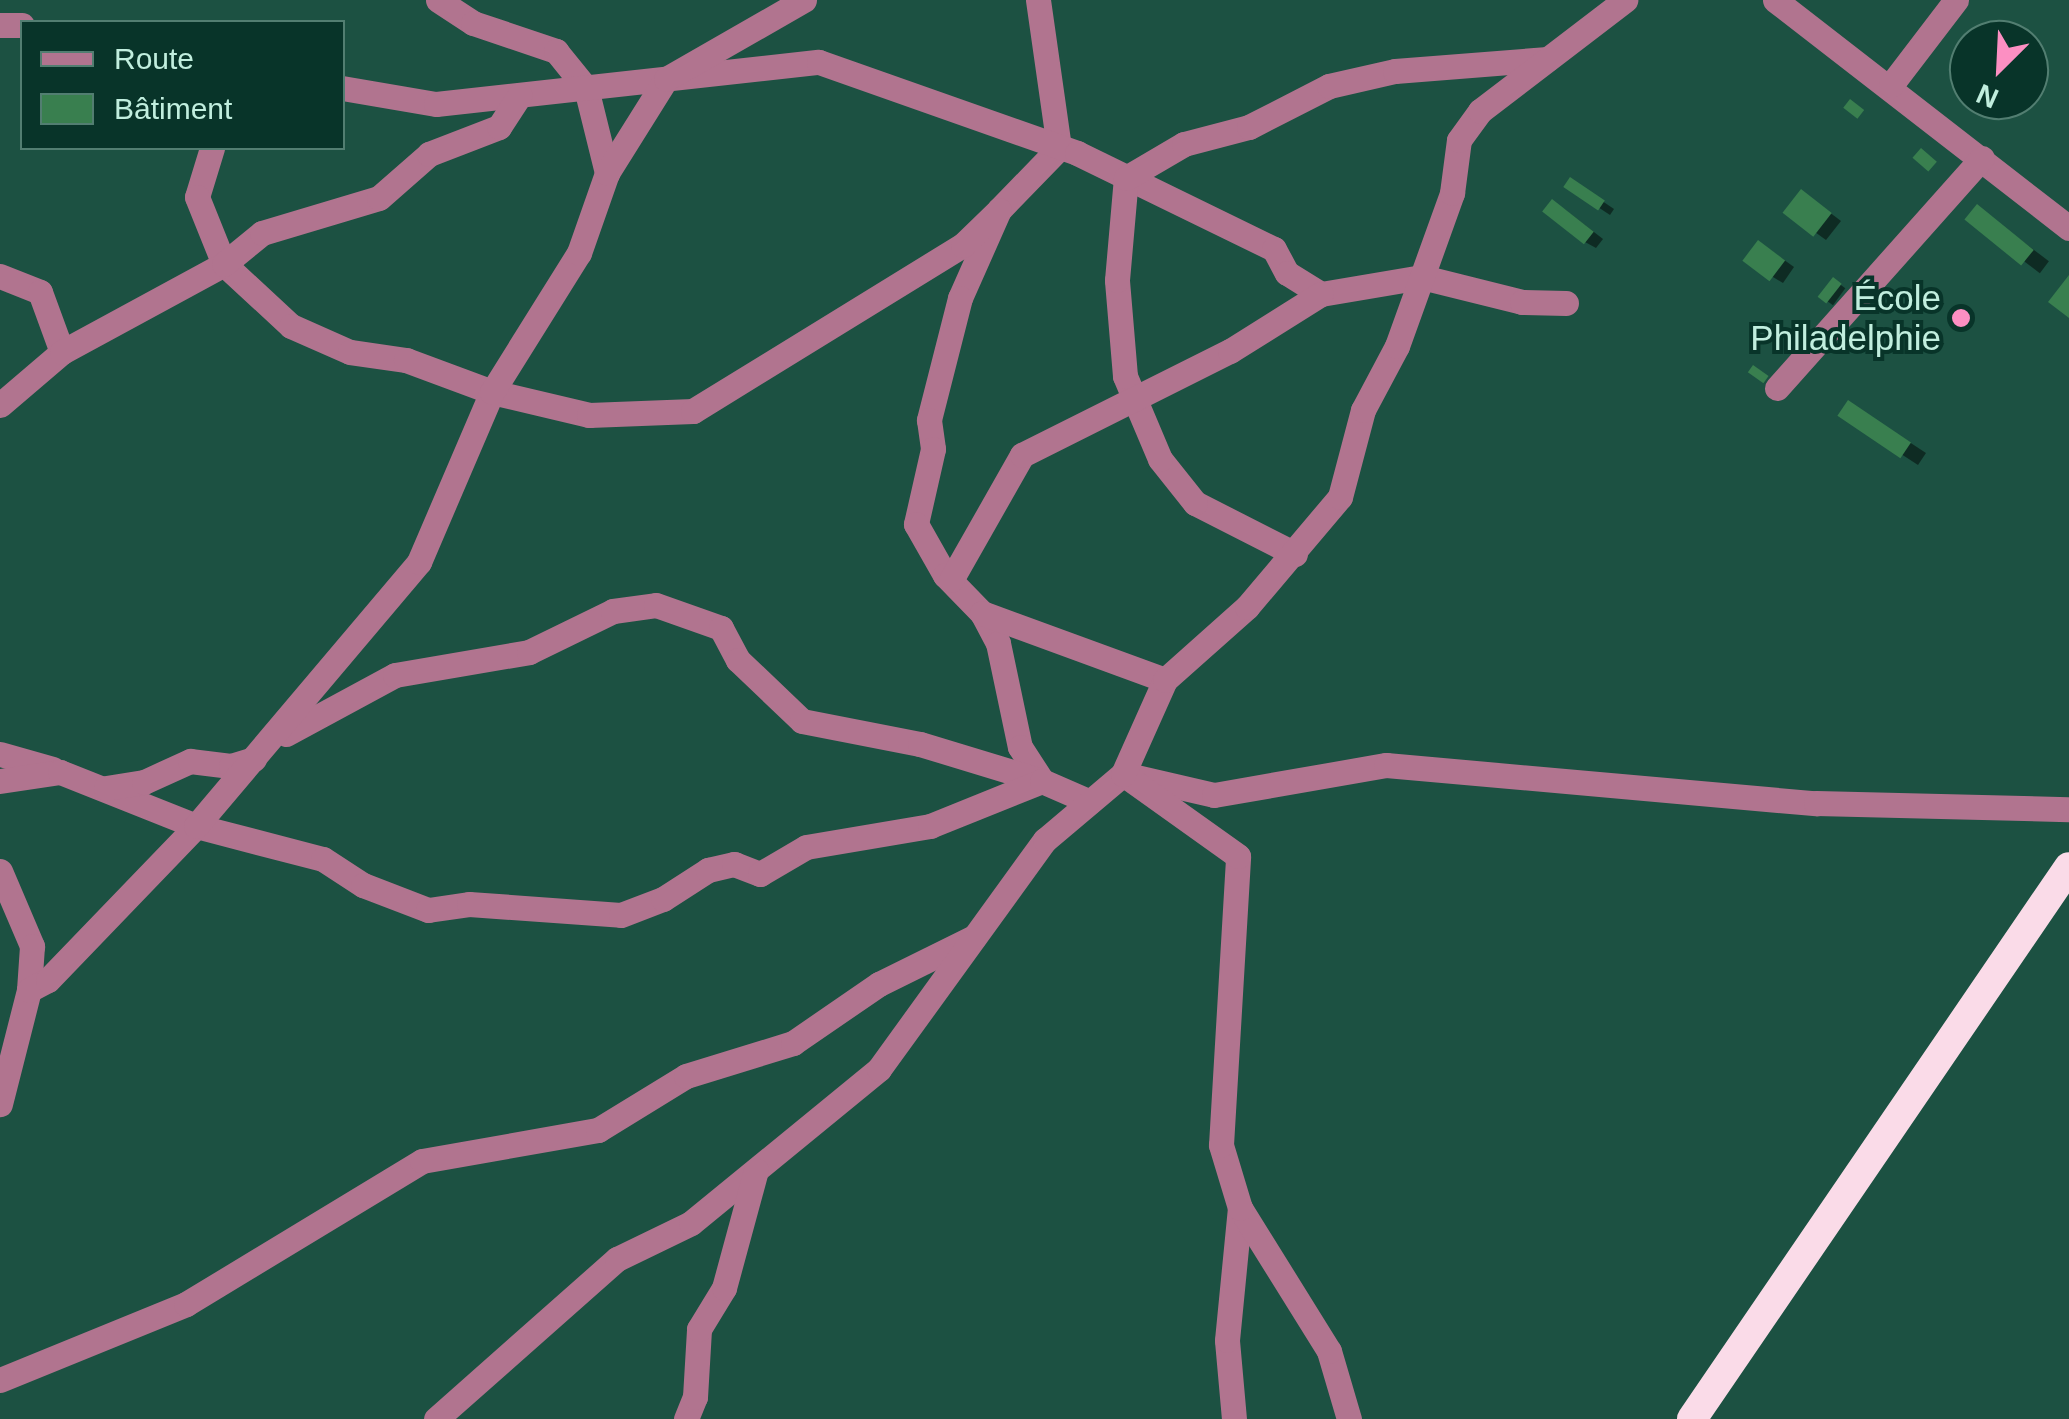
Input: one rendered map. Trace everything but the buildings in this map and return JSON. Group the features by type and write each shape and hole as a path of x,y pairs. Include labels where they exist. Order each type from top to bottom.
{"highway":[{"path":"1692,1419 2069,867"}],"street":[{"path":"438,0 473,23 556,51 586,88 607,174"},
{"path":"29,990 48,980 196,826 418,562 492,392 578,254 607,174 666,79 804,0"},
{"path":"1038,0 1060,148"},
{"path":"436,1419 617,1258 692,1222 880,1069 1046,840 1123,774 1165,680 1295,554 1340,497 1363,410 1397,346 1452,192 1459,140 1480,112 1626,0"},
{"path":"1774,0 1891,85 2069,228"},
{"path":"1891,85 1956,0"},
{"path":"1126,178 1184,144 1248,127 1329,86 1395,70 1548,59"},
{"path":"345,89 436,104 819,62 1060,148 1126,178 1274,249 1287,273 1321,294"},
{"path":"0,405 62,352 224,264 262,233 379,198 429,154 500,127 520,95"},
{"path":"211,150 197,197 224,264 291,326 350,352 406,360 492,392 589,415 693,411 962,245 1060,148"},
{"path":"1778,388 1982,158"},
{"path":"1126,178 1117,280 1125,376 1160,459 1195,504 1295,554"},
{"path":"999,210 960,298 929,420 934,449 916,524 950,580 982,613 998,643 1020,747 1042,781"},
{"path":"0,276 40,292 62,352"},
{"path":"950,580 1022,456 1133,396 1230,351 1321,294 1422,276 1522,302 1566,302"},
{"path":"102,788 144,782 190,761 250,762 304,720 395,675 529,652 613,610 656,605 721,628 738,660 802,722 920,744 1042,781 1090,802"},
{"path":"982,613 1165,680"},
{"path":"0,754 60,772 196,826 323,859 363,885 428,910 469,904 622,915 663,900 708,870 734,864 760,874 806,847 930,826 1042,781"},
{"path":"1123,774 1214,794 1386,765 1816,803 2069,808"},
{"path":"0,781 60,772"},
{"path":"1123,774 1238,856 1221,1145 1240,1208 1330,1352 1350,1419"},
{"path":"0,871 32,946 29,990 0,1104"},
{"path":"0,1380 186,1304 422,1162 598,1130 686,1076 794,1043 879,984 978,935"},
{"path":"686,1419 695,1396 699,1329 724,1288 756,1170"},
{"path":"1234,1419 1227,1340 1240,1208"}],"place":[{"name":"École Philadelphie","path":"1961,318"}]}
